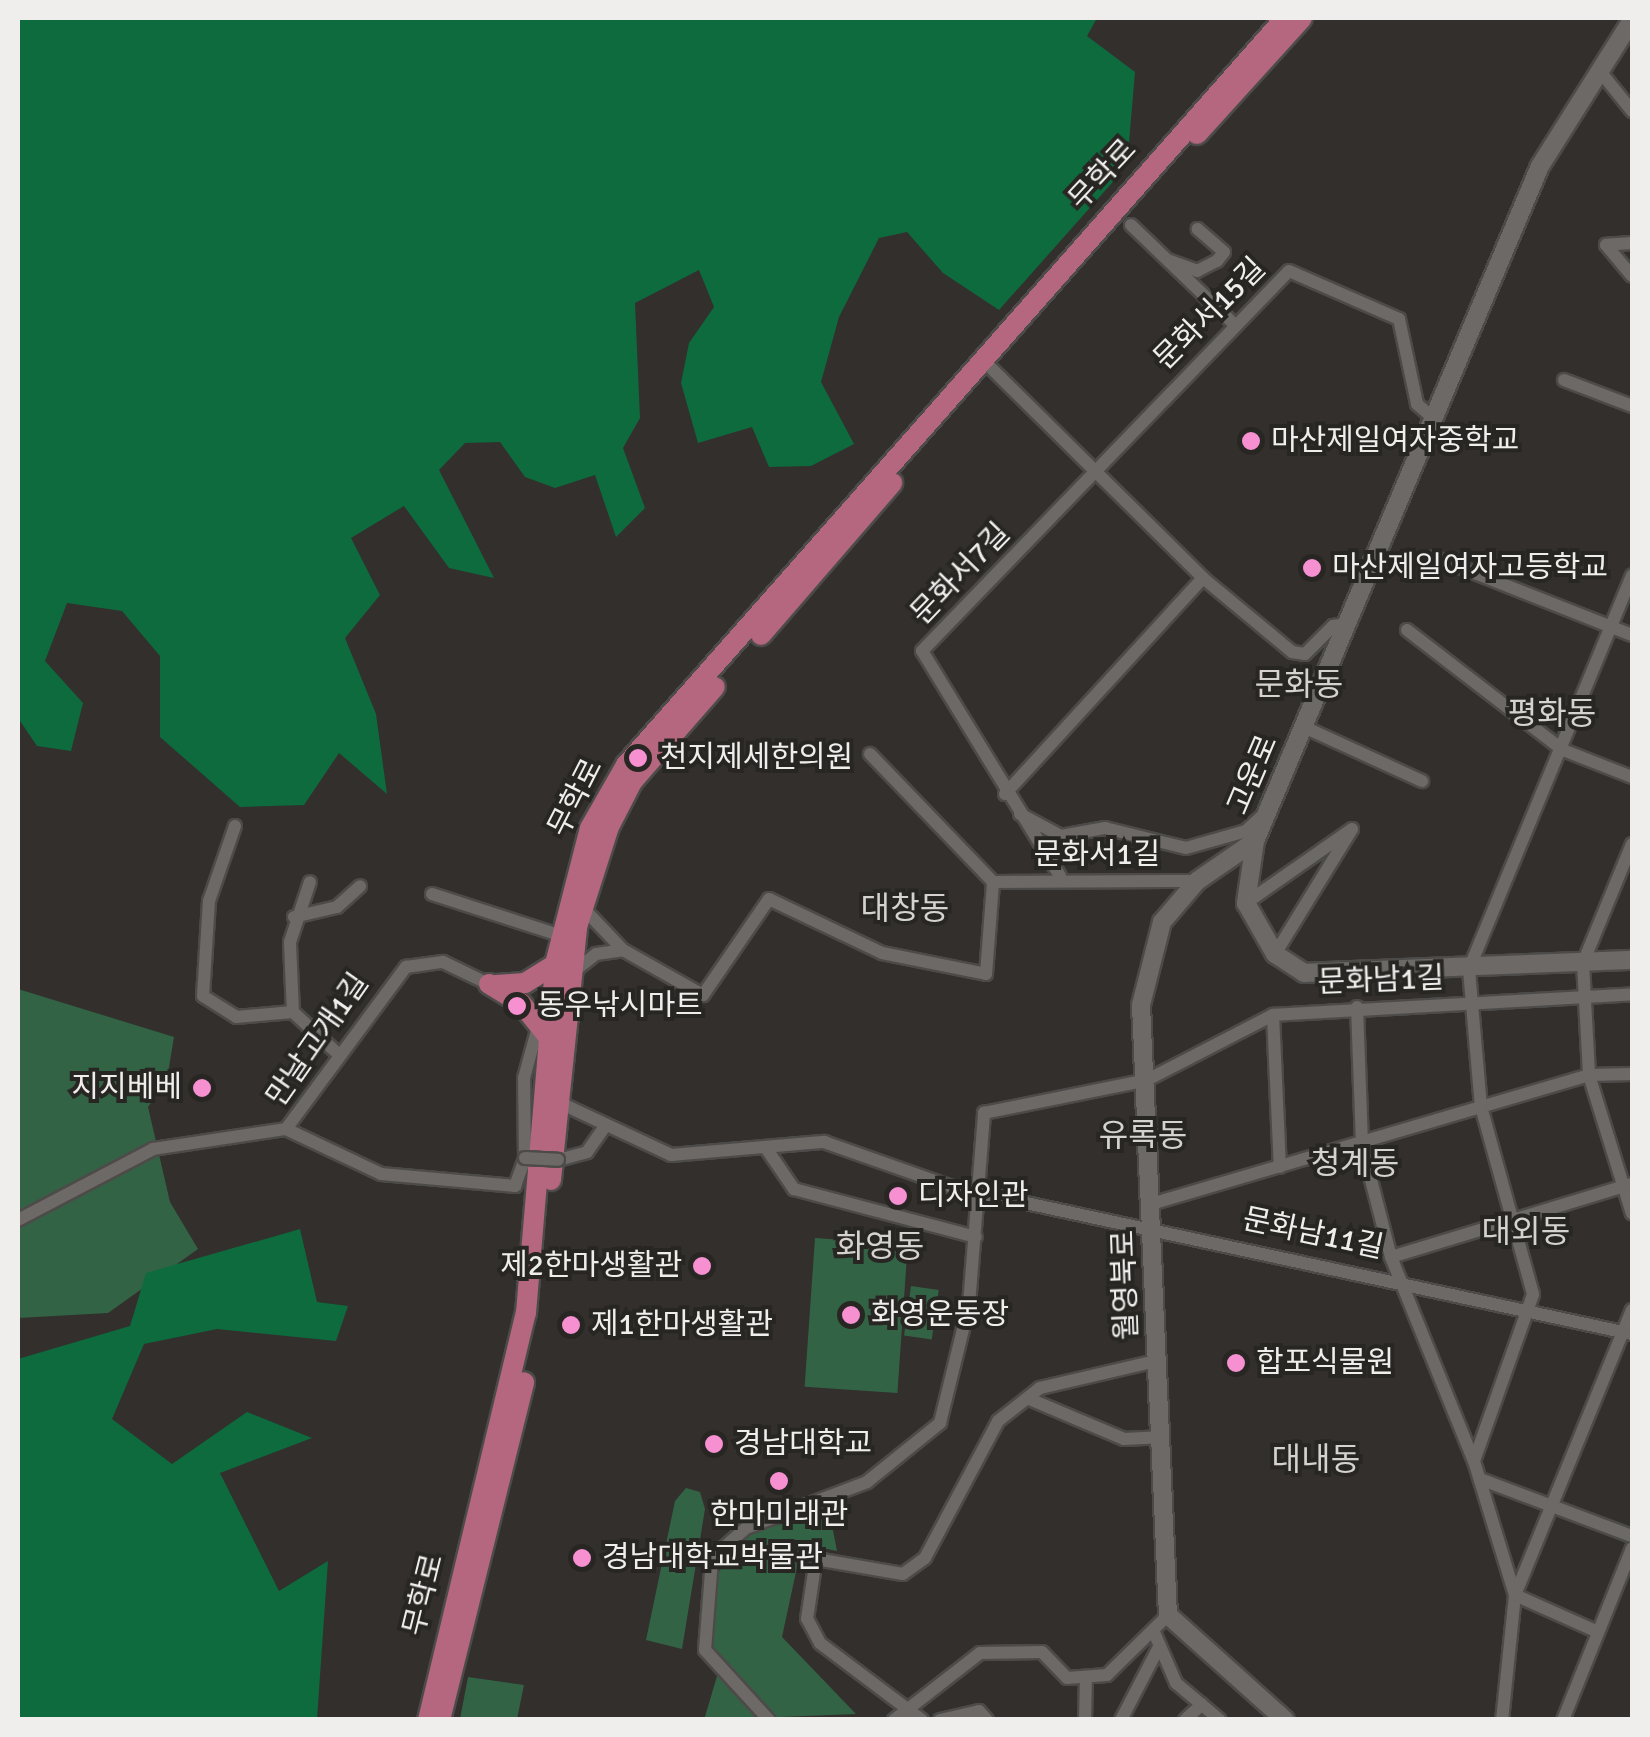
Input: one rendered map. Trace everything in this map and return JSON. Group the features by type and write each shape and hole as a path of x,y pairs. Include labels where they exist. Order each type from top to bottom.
{"main road":[{"name":"무학로","path":"440,1720 540,1305 558,1102 562,970 559,936 590,828 626,764 1286,18"},
{"name":"무학로","path":"428,1720 526,1313 544,1031 584,906 632,782 990,367 1099,232 1302,18"},
{"name":"고운로","path":"1246,903 1254,841 1540,166 1632,20"},
{"name":"월영북로","path":"1168,1615 1151,1226 1146,974 1162,922 1197,881 1254,841"},
{"path":"1246,903 1276,954 1304,973 1632,960"},
{"path":"489,984 526,983 562,970"},
{"path":"489,984 544,1031"},
{"path":"1168,1615 1272,1716"}],"street":[{"path":"1599,70 1632,111"},
{"path":"1131,225 1233,323"},
{"path":"1168,260 1197,272 1218,261 1224,252 1198,229"},
{"path":"1632,242 1606,246 1632,276"},
{"name":"문화서15길","path":"1093,471 1233,323 1289,271 1398,319 1416,404 1432,417"},
{"path":"990,367 1203,578 1292,652 1305,654 1333,626 1348,624"},
{"path":"1564,380 1632,406"},
{"name":"문화서7길","path":"1060,876 1005,794 922,651 1093,471"},
{"path":"1434,557 1632,635"},
{"path":"1474,1461 1530,1311 1481,1108 1469,969 1632,575"},
{"path":"1005,794 1203,578"},
{"path":"1407,630 1562,750 1632,777"},
{"path":"1304,727 1422,781"},
{"path":"870,754 993,882"},
{"path":"1020,814 1061,836 1105,828 1186,848 1246,832 1268,811"},
{"path":"236,826 210,901 200,987 227,1014 292,1012 338,1053"},
{"path":"1246,903 1352,829 1276,954"},
{"path":"1632,844 1583,963 1588,1075 1627,1184 1632,1214"},
{"name":"문화서1길","path":"584,906 623,950 706,994 769,899 882,953 986,974 993,882 1060,876 1197,881"},
{"path":"292,1012 294,918 310,882"},
{"path":"294,918 337,907 360,886"},
{"path":"432,894 559,936"},
{"path":"562,970 587,958 623,950"},
{"name":"만날고개1길","path":"18,1220 153,1149 286,1129 338,1053 406,967 443,962 489,984"},
{"name":"문화남1길","path":"981,1192 984,1113 1147,1080 1273,1015 1632,994"},
{"path":"1357,1008 1362,1145 1392,1257 1474,1461 1515,1594 1598,1632"},
{"path":"1273,1015 1280,1167"},
{"path":"286,1129 381,1174 515,1186 525,1158 524,1078 544,1031"},
{"path":"1151,1204 1362,1145 1588,1075 1632,1074"},
{"name":"문화남11길","path":"558,1102 604,1128 671,1155 843,1146 981,1192 1401,1278 1628,1333"},
{"path":"525,1158 558,1160 587,1152 604,1128"},
{"path":"766,1148 794,1189 976,1238"},
{"path":"1392,1257 1627,1184"},
{"path":"769,1720 706,1650 712,1558 746,1528 841,1495 929,1438 950,1393 981,1192"},
{"path":"1502,1720 1515,1594 1628,1333 1632,1310"},
{"path":"922,1720 897,1714 820,1643 806,1609 816,1559 904,1574 925,1558 976,1450 1027,1398 1124,1361 1156,1361"},
{"path":"1027,1398 1124,1439 1159,1437"},
{"path":"1480,1478 1550,1508 1632,1536"},
{"path":"1563,1720 1631,1556"},
{"path":"897,1714 980,1653 1042,1652 1067,1678 1106,1676 1168,1615"},
{"path":"1153,1630 1176,1683 1220,1720"},
{"path":"1121,1720 1158,1649"},
{"path":"1085,1720 1086,1677"},
{"path":"1185,1720 1202,1704"},
{"path":"940,1720 979,1712 988,1720"}],"green space":[{"path":"18,18 1097,18 1087,36 1135,72 1127,166 999,310 943,273 907,232 879,238 839,317 821,382 854,444 811,466 769,467 752,427 698,443 681,383 689,343 714,307 699,270 635,303 640,418 623,448 645,508 616,537 595,475 555,488 525,477 500,442 465,443 439,470 494,578 449,568 404,506 351,538 380,595 345,638 376,714 387,794 339,753 304,805 240,807 160,737 160,656 122,611 67,603 45,661 83,703 71,751 37,746 18,718"},
{"path":"18,989 174,1037 167,1079 148,1107 170,1202 198,1249 108,1313 18,1318"},
{"path":"300,1229 317,1302 348,1306 336,1341 217,1329 144,1344 112,1419 172,1464 247,1412 312,1438 220,1473 279,1591 328,1561 317,1719 18,1719 18,1359 130,1326 146,1273"},
{"name":"화영운동장","path":"815,1238 908,1244 897,1393 805,1387"},
{"path":"911,1286 939,1290 932,1339 904,1336"},
{"path":"686,1488 700,1492 705,1509 682,1649 646,1640 675,1501"},
{"path":"829,1510 837,1551 802,1544 782,1637 856,1714 704,1720 720,1666 712,1653 717,1575 741,1536"},
{"path":"468,1677 524,1685 517,1719 460,1719"}],"place":[{"name":"마산제일여자중학교","path":"1251,441"},
{"name":"마산제일여자고등학교","path":"1312,568"},
{"name":"천지제세한의원","path":"638,758"},
{"name":"동우낚시마트","path":"517,1006"},
{"name":"지지베베","path":"202,1088"},
{"name":"디자인관","path":"898,1196"},
{"name":"제2한마생활관","path":"702,1266"},
{"name":"화영운동장","path":"851,1315"},
{"name":"제1한마생활관","path":"571,1325"},
{"name":"합포식물원","path":"1236,1363"},
{"name":"경남대학교","path":"714,1444"},
{"name":"한마미래관","path":"779,1481"},
{"name":"경남대학교박물관","path":"582,1558"}],"district":[{"name":"문화동","path":"1299,685"},
{"name":"평화동","path":"1552,714"},
{"name":"대창동","path":"905,909"},
{"name":"유록동","path":"1143,1136"},
{"name":"청계동","path":"1355,1164"},
{"name":"대외동","path":"1526,1232"},
{"name":"화영동","path":"880,1247"},
{"name":"대내동","path":"1316,1460"}]}
